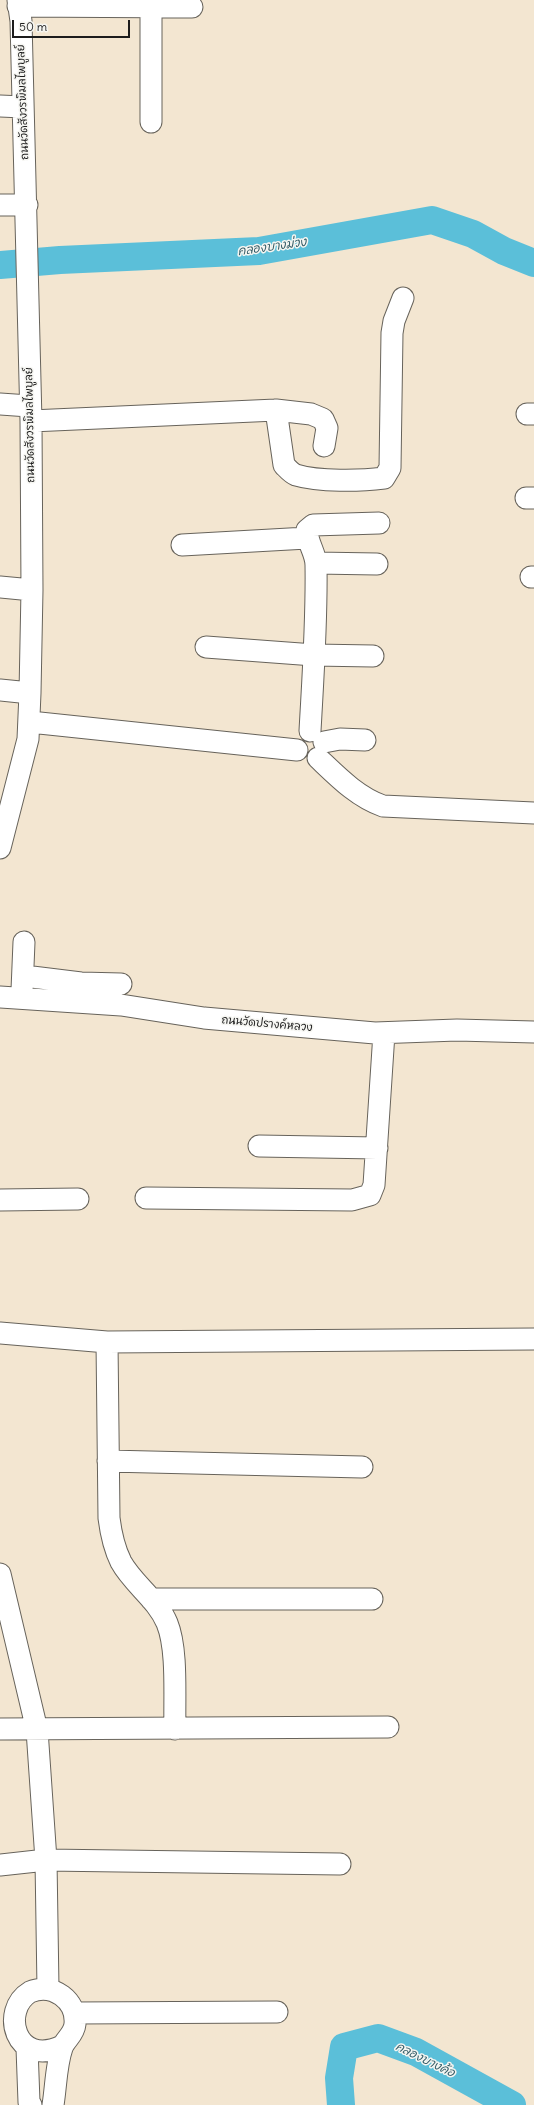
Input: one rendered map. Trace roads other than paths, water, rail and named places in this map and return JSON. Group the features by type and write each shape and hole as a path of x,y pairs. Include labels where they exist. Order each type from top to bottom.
{"street":[{"path":"18,3 192,7"},
{"name":"ถนนวัดสังวรพิมลไพบูลย์","path":"0,848 28,739 30,722 32,590 27,205 18,3"},
{"path":"141,5 151,122"},
{"path":"0,106 23,107"},
{"path":"0,205 27,205"},
{"path":"276,410 284,465 290,472 297,475 329,479 384,478 390,468 392,334 394,321 404,298"},
{"path":"0,404 30,413 276,410 311,414 323,419 327,428 324,446"},
{"path":"30,722 297,750 305,759 311,760 317,744 314,655 316,563 307,538 308,530 313,525 379,523"},
{"path":"182,545 307,538"},
{"path":"316,563 377,564"},
{"path":"0,587 32,590"},
{"path":"206,647 314,655 373,656"},
{"path":"0,690 30,693"},
{"path":"317,744 340,739 365,740"},
{"path":"317,744 346,785 375,804 383,806 534,813"},
{"path":"21,999 24,976 24,942"},
{"path":"24,976 81,983 121,984"},
{"name":"ถนนวัดปรางค์หลวง","path":"0,997 121,1005 204,1018 384,1033 457,1030 534,1032"},
{"path":"146,1198 352,1200 364,1198 370,1195 374,1186 384,1033"},
{"path":"259,1146 377,1148"},
{"path":"0,1200 78,1199"},
{"path":"0,1333 107,1342 534,1339"},
{"path":"107,1342 108,1461 112,1539 122,1563 151,1599 166,1622 172,1642 175,1729"},
{"path":"108,1461 362,1467"},
{"path":"1,1579 37,1730 46,1860 48,1989"},
{"path":"151,1599 372,1599"},
{"path":"0,1729 388,1728"},
{"path":"0,1865 46,1860 340,1864"},
{"path":"48,1989 60,1994 69,2002 74,2013 75,2026 71,2037 62,2046 51,2052 38,2052 27,2048 17,2040 6,2016 24,1995 36,1990 48,1989"},
{"path":"74,2013 277,2012"},
{"path":"54,2105 62,2046"},
{"path":"27,2048 28,2102 31,2105"}],"waterway":[{"name":"คลองบางม่วง","path":"0,265 60,260 259,251 432,220 473,234 504,251 534,263"},
{"name":"คลองบางค้อ","path":"341,2105 339,2078 344,2047 378,2038 416,2052 512,2105"}]}
